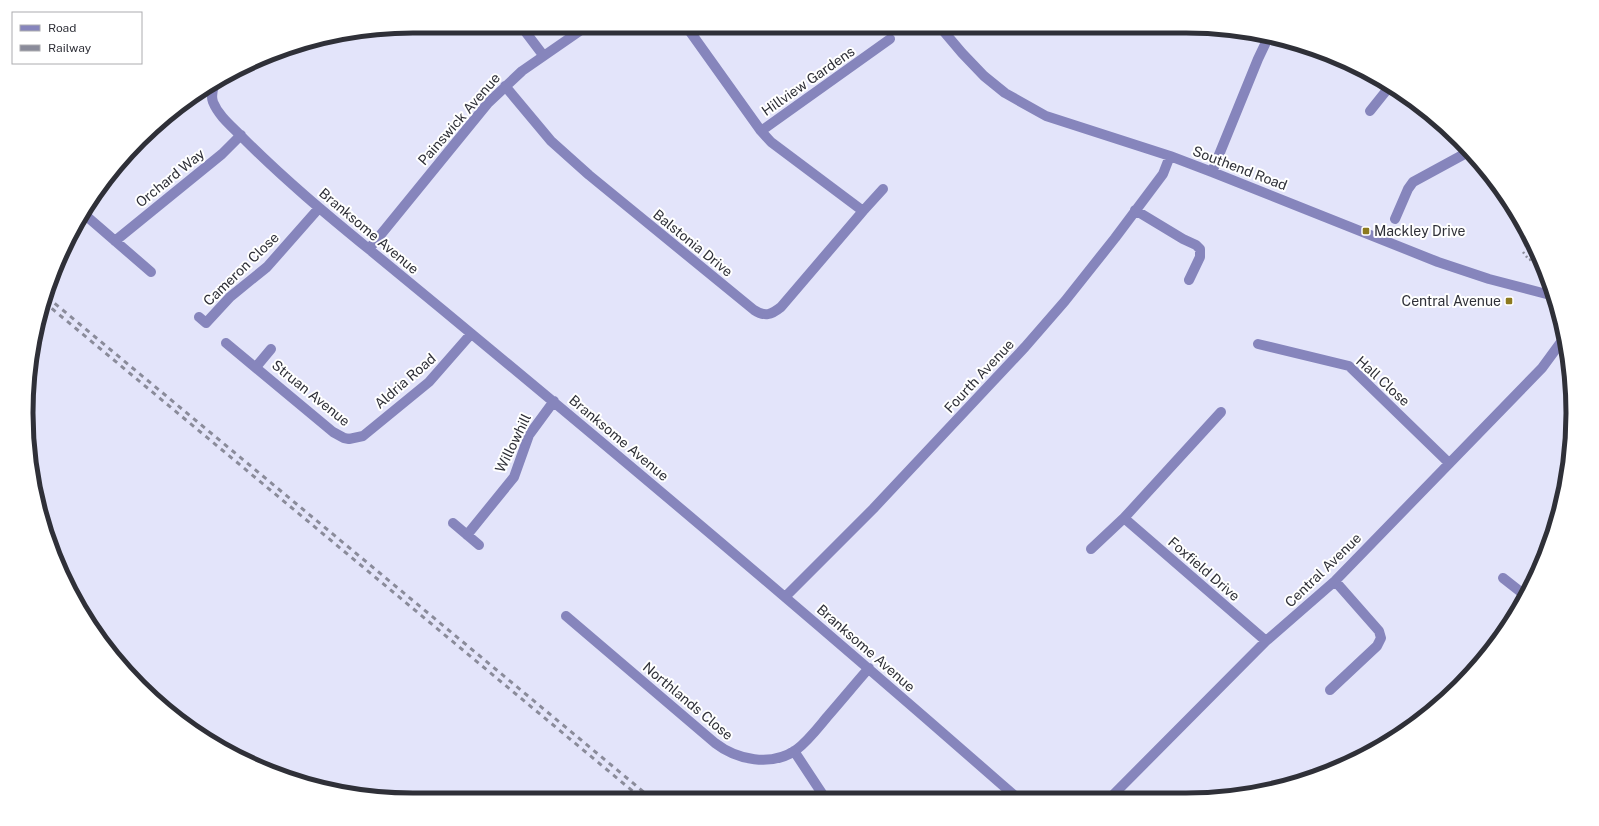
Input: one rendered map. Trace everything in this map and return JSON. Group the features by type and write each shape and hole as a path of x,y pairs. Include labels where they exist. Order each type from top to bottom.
{"street":[{"path":"526,33 543,56"},
{"name":"Painswick Avenue","path":"369,249 488,103 522,71 577,33"},
{"path":"691,33 761,131 771,142 862,210"},
{"name":"Southend Road","path":"946,33 984,76 1005,93 1046,116 1170,156 1438,262 1489,279 1547,294"},
{"name":"Hillview Gardens","path":"761,131 890,39"},
{"path":"1212,172 1266,42"},
{"name":"Balstonia Drive","path":"505,86 551,141 584,171 754,310 761,314 768,315 781,307 862,210 883,189"},
{"path":"1370,111 1386,90"},
{"name":"Branksome Avenue","path":"209,92 212,101 219,112 275,170 471,334 554,401 869,668 1011,793"},
{"name":"Orchard Way","path":"115,241 222,154 241,135"},
{"path":"1395,219 1408,188 1413,182 1464,154"},
{"name":"Fourth Avenue","path":"785,597 873,509 1025,347 1092,268 1163,174 1170,156"},
{"name":"Cameron Close","path":"199,317 206,323 230,297 267,267 319,208"},
{"path":"1135,210 1200,249 1200,257 1189,280"},
{"path":"88,217 151,272"},
{"name":"Aldria Road","path":"349,439 363,436 429,382 471,334"},
{"name":"Struan Avenue","path":"226,343 333,432 349,439"},
{"name":"Hall Close","path":"1258,344 1349,366 1448,463"},
{"name":"Central Avenue","path":"1115,793 1266,641 1335,581 1448,463 1542,368 1560,344"},
{"name":"Struan Avenue","path":"256,367 271,349"},
{"name":"Willowhill","path":"467,535 514,476 529,435 554,401"},
{"path":"1092,549 1124,518 1221,412"},
{"name":"Foxfield Drive","path":"1124,518 1266,641"},
{"path":"453,523 479,545"},
{"path":"1503,578 1521,592"},
{"path":"1330,690 1377,646 1381,638 1379,630 1335,581"},
{"name":"Northlands Close","path":"566,616 715,744 729,753 745,758 771,759 794,751 811,736 869,668"},
{"path":"794,751 822,793"}],"path":[{"path":"1523,252 1529,260 1533,259"}],"railway":[{"path":"50,300 645,793"},
{"path":"49,306 635,793"}],"place":[{"name":"Mackley Drive","path":"1366,231"},
{"name":"Central Avenue","path":"1509,301"}]}
